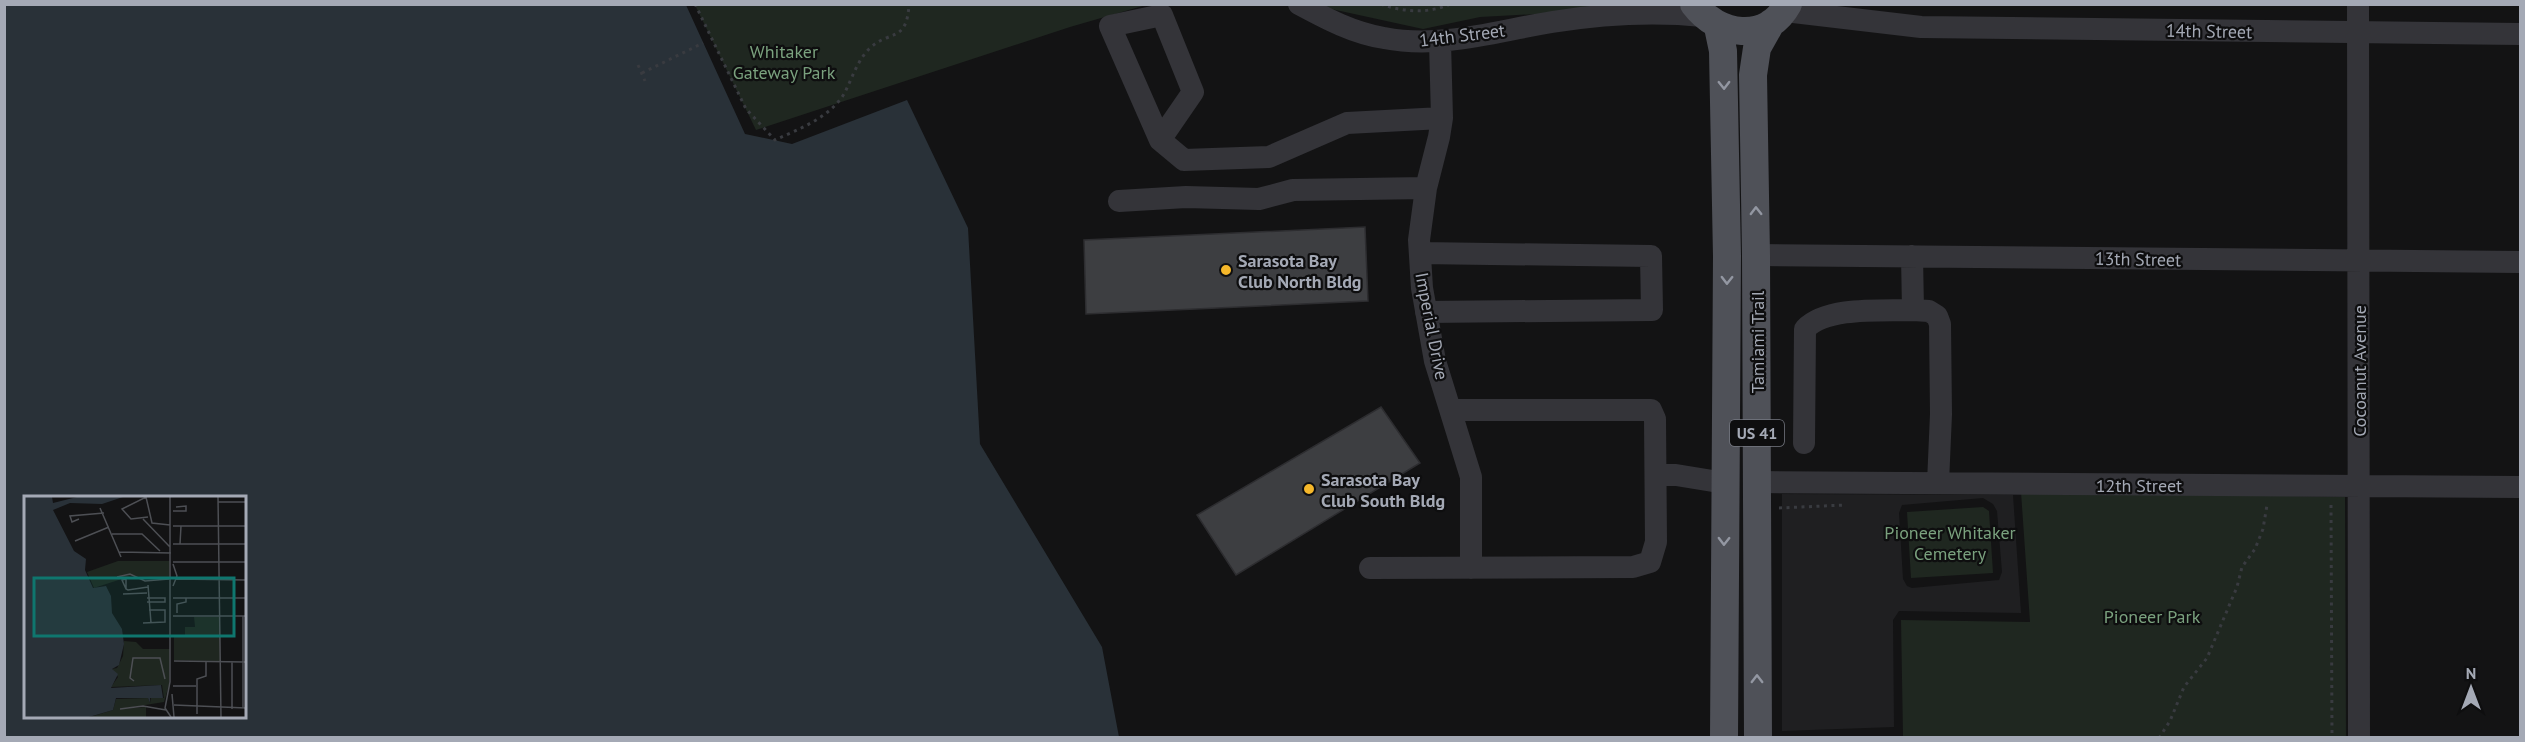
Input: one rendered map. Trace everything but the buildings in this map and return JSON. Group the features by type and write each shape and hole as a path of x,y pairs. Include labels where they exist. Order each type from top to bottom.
{"main road":[{"path":"1705,16 1736,32 1754,30 1781,13"},
{"name":"Tamiami Trail","path":"1758,738 1758,482 1753,75 1757,48 1781,13"},
{"name":"Tamiami Trail","path":"1705,16 1723,51 1727,244 1724,738"}],"street":[{"name":"14th Street","path":"1299,4 1341,27 1400,41 1440,42 1595,17 1659,12 1705,16"},
{"name":"14th Street","path":"1595,17 1620,4"},
{"name":"14th Street","path":"1850,4 1899,24"},
{"name":"Cocoanut Avenue","path":"2358,4 2359,738"},
{"name":"14th Street","path":"1781,13 1922,27 2520,34"},
{"path":"1160,140 1193,92 1162,15 1110,26 1160,140 1184,160 1269,157 1347,123 1442,118"},
{"name":"Imperial Drive","path":"1440,42 1442,118 1426,188 1419,240 1422,288 1435,361 1471,477 1472,568"},
{"path":"1119,201 1186,197 1259,199 1293,190 1426,188"},
{"path":"1420,253 1651,256 1652,310 1426,312"},
{"name":"13th Street","path":"1756,255 2520,262"},
{"path":"1912,256 1913,310"},
{"path":"1804,443 1805,329 1820,317 1837,313 1929,310 1937,316 1940,324 1941,414 1938,483"},
{"path":"1370,568 1634,567 1650,562 1656,542 1655,419 1651,410 1451,410"},
{"path":"1656,475 1677,475 1725,483"},
{"name":"12th Street","path":"1758,482 2520,487"}],"path":[{"path":"695,4 746,109 775,140 813,123 838,102 870,46 896,34 909,21 909,4"},
{"path":"1381,4 1412,10 1432,10 1450,4"},
{"path":"642,73 703,43"},
{"path":"638,65 645,81"},
{"path":"2159,738 2184,687 2207,658 2237,587 2242,567 2255,549 2263,529 2268,498"},
{"path":"2330,500 2332,738"},
{"path":"1775,509 1789,506 1848,505"}],"shaded area":[{"path":"4,5 686,5 745,134 792,144 907,100 968,228 980,444 1102,647 1119,737 5,737"},
{"path":"1782,494 2013,495 2021,613 1899,611 1893,620 1894,727 1782,731","holes":["1983,498 1993,504 1997,511 2002,572 1999,580 1912,588 1907,586 1903,579 1899,513 1902,505"]}],"green space":[{"name":"Whitaker Gateway Park","path":"695,5 1146,5 1070,27 756,130"},
{"path":"1313,5 1706,5 1480,17 1423,29"},
{"name":"Pioneer Park","path":"2021,492 2345,497 2346,737 1857,738 1903,736 1901,620 2030,622"},
{"name":"Pioneer Whitaker Cemetery","path":"1983,507 1989,511 1993,573 1911,578 1907,512"}],"place":[{"name":"Sarasota Bay Club North Bldg","path":"1226,270"},
{"name":"Sarasota Bay Club South Bldg","path":"1309,489"}]}
